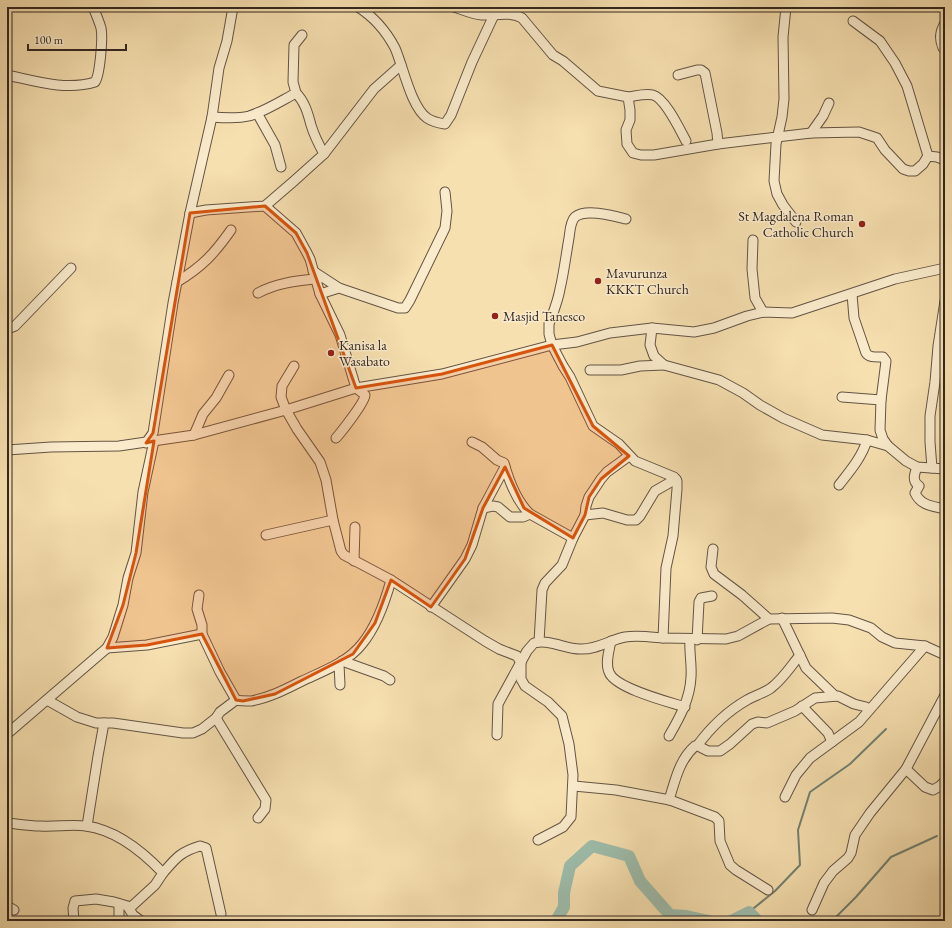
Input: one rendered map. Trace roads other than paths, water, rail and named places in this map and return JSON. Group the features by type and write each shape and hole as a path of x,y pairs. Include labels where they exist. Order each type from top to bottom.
{"street":[{"path":"7,75 58,85 95,82 99,71 102,34 98,18 93,7"},
{"path":"7,734 107,648 113,637 119,618 128,578 136,553 150,442 153,433 190,213 212,117 219,68 227,41 233,7"},
{"path":"358,7 373,18 395,48 418,109 434,122 445,124 451,115 472,62 495,11"},
{"path":"454,7 479,14 495,11 522,18 536,33 548,50 598,91 628,98 647,94 656,96 670,112 686,141"},
{"path":"786,7 783,37 784,99 782,117 777,137 774,181 777,194 783,205 796,222"},
{"path":"628,98 630,120 626,130 627,144 633,153 641,155 654,155 718,144 811,133 860,132 877,138 885,150 903,169 915,171 923,164 928,156 907,86 895,63 880,41 853,21"},
{"path":"943,48 939,40 940,32 945,23"},
{"path":"302,35 294,45 293,82 296,93 300,97 324,154"},
{"path":"190,213 206,210 265,206 324,154 374,90 401,65"},
{"path":"678,75 697,70 701,70 705,73 718,144"},
{"path":"212,117 238,118 249,116 282,102 296,93"},
{"path":"811,133 824,116 829,102"},
{"path":"257,113 275,145 281,167"},
{"path":"928,156 945,160"},
{"path":"258,293 280,284 314,275 339,288 398,308 406,306 445,228 447,211 445,192"},
{"path":"265,206 296,233 310,259 320,294 340,335 356,388 365,395 365,398 342,432 336,438"},
{"path":"626,219 599,214 583,214 576,217 572,224 560,289 549,324 549,334 552,345 562,366 570,377 593,426 615,441 629,456 640,463 676,479"},
{"path":"178,282 211,257 231,230"},
{"path":"753,240 752,269 755,298 763,312"},
{"path":"7,329 15,326 71,268"},
{"path":"7,450 50,447 119,446 194,435 286,410 356,388 442,374 552,345 577,342 610,333 652,328 694,332 714,328 763,312 792,313 895,279 945,268"},
{"path":"320,294 339,288"},
{"path":"852,294 854,318 867,355 871,357 883,357 886,361 881,400 880,430 883,439 888,446 906,461 917,467 945,469"},
{"path":"932,468 930,425 945,301"},
{"path":"652,328 650,345 654,356 664,365"},
{"path":"590,370 621,370 634,367 664,365 719,380 743,392 760,405 784,418 822,435 867,440 888,446"},
{"path":"294,366 284,381 281,390 281,397 286,410 320,462 326,480 333,520 341,551 344,555 391,580 485,641 499,649 517,656 521,663 521,679 525,686 548,702 562,716 569,744 574,786 570,817 562,827 538,840"},
{"path":"194,435 202,414 216,398 229,375"},
{"path":"935,382 945,383"},
{"path":"842,397 881,400"},
{"path":"839,485 859,458 867,440"},
{"path":"472,442 482,447 497,460 504,463 514,490 524,508 530,514 573,538"},
{"path":"539,642 542,590 545,584 560,568 585,515 589,497 607,472 629,456"},
{"path":"431,607 465,559 472,545 483,508 505,467"},
{"path":"917,467 914,477 915,483 919,486 915,493 917,499 922,503 945,509"},
{"path":"585,515 603,513 627,520 636,520 640,516 654,491 676,479"},
{"path":"663,638 666,568 673,536 677,490 676,479"},
{"path":"483,508 493,506 498,507 510,517 523,517 530,514"},
{"path":"266,535 333,520"},
{"path":"354,561 355,527"},
{"path":"713,549 711,567 714,574 742,595 768,619"},
{"path":"46,700 77,717 96,723 193,733 202,729 216,718 220,712 236,700 251,700 275,694 341,662 353,654 363,644 375,623 391,580"},
{"path":"199,595 197,609 202,625 202,634 220,672 236,700"},
{"path":"669,736 685,707 689,696 698,602 701,598 712,596"},
{"path":"782,618 806,668 835,696 866,707"},
{"path":"497,736 498,704 531,646 539,642 579,649 590,648 626,637 643,636 694,640 731,639 768,619 832,618 849,620 871,628 882,637 895,643 925,646 945,655"},
{"path":"107,648 147,645 202,634"},
{"path":"611,641 607,662 609,673 615,681 644,694 685,707"},
{"path":"785,797 801,768 810,758 859,722 925,646"},
{"path":"669,800 681,764 691,749 697,746 709,729 730,710 755,695 771,688 785,674 800,655"},
{"path":"341,662 384,676 390,680"},
{"path":"340,685 341,662"},
{"path":"812,910 824,883 833,871 848,858 851,853 855,835 859,829 870,813 906,769 945,695"},
{"path":"697,746 708,751 720,751 752,724 758,722 767,723 795,711 815,698 835,696"},
{"path":"802,706 828,733 832,742"},
{"path":"216,718 266,800 265,809 258,818"},
{"path":"88,826 104,723"},
{"path":"906,769 925,787 933,790 945,781"},
{"path":"574,786 630,792 669,800 683,804 718,819 720,841 730,865 768,890"},
{"path":"7,822 41,826 88,826 108,832 145,855 164,873"},
{"path":"74,921 73,908 75,901 96,899 131,906 155,885 178,855 200,846 206,848 221,914"},
{"path":"119,921 124,905"},
{"path":"124,905 132,915 141,921"}],"waterway":[{"path":"749,912 775,891 800,865 798,830 810,792 850,764 886,729"},
{"path":"832,921 856,897 891,857 937,836"},
{"path":"556,921 564,907 564,893 570,866 592,846 629,856 640,881 670,915 686,916 709,921"},
{"path":"731,921 749,912 758,921"}],"place":[{"name":"St Magdalena Roman Catholic Church","path":"862,224"},
{"name":"Mavurunza KKKT Church","path":"598,281"},
{"name":"Masjid Tanesco","path":"495,316"},
{"name":"Kanisa la Wasabato","path":"331,353"}]}
